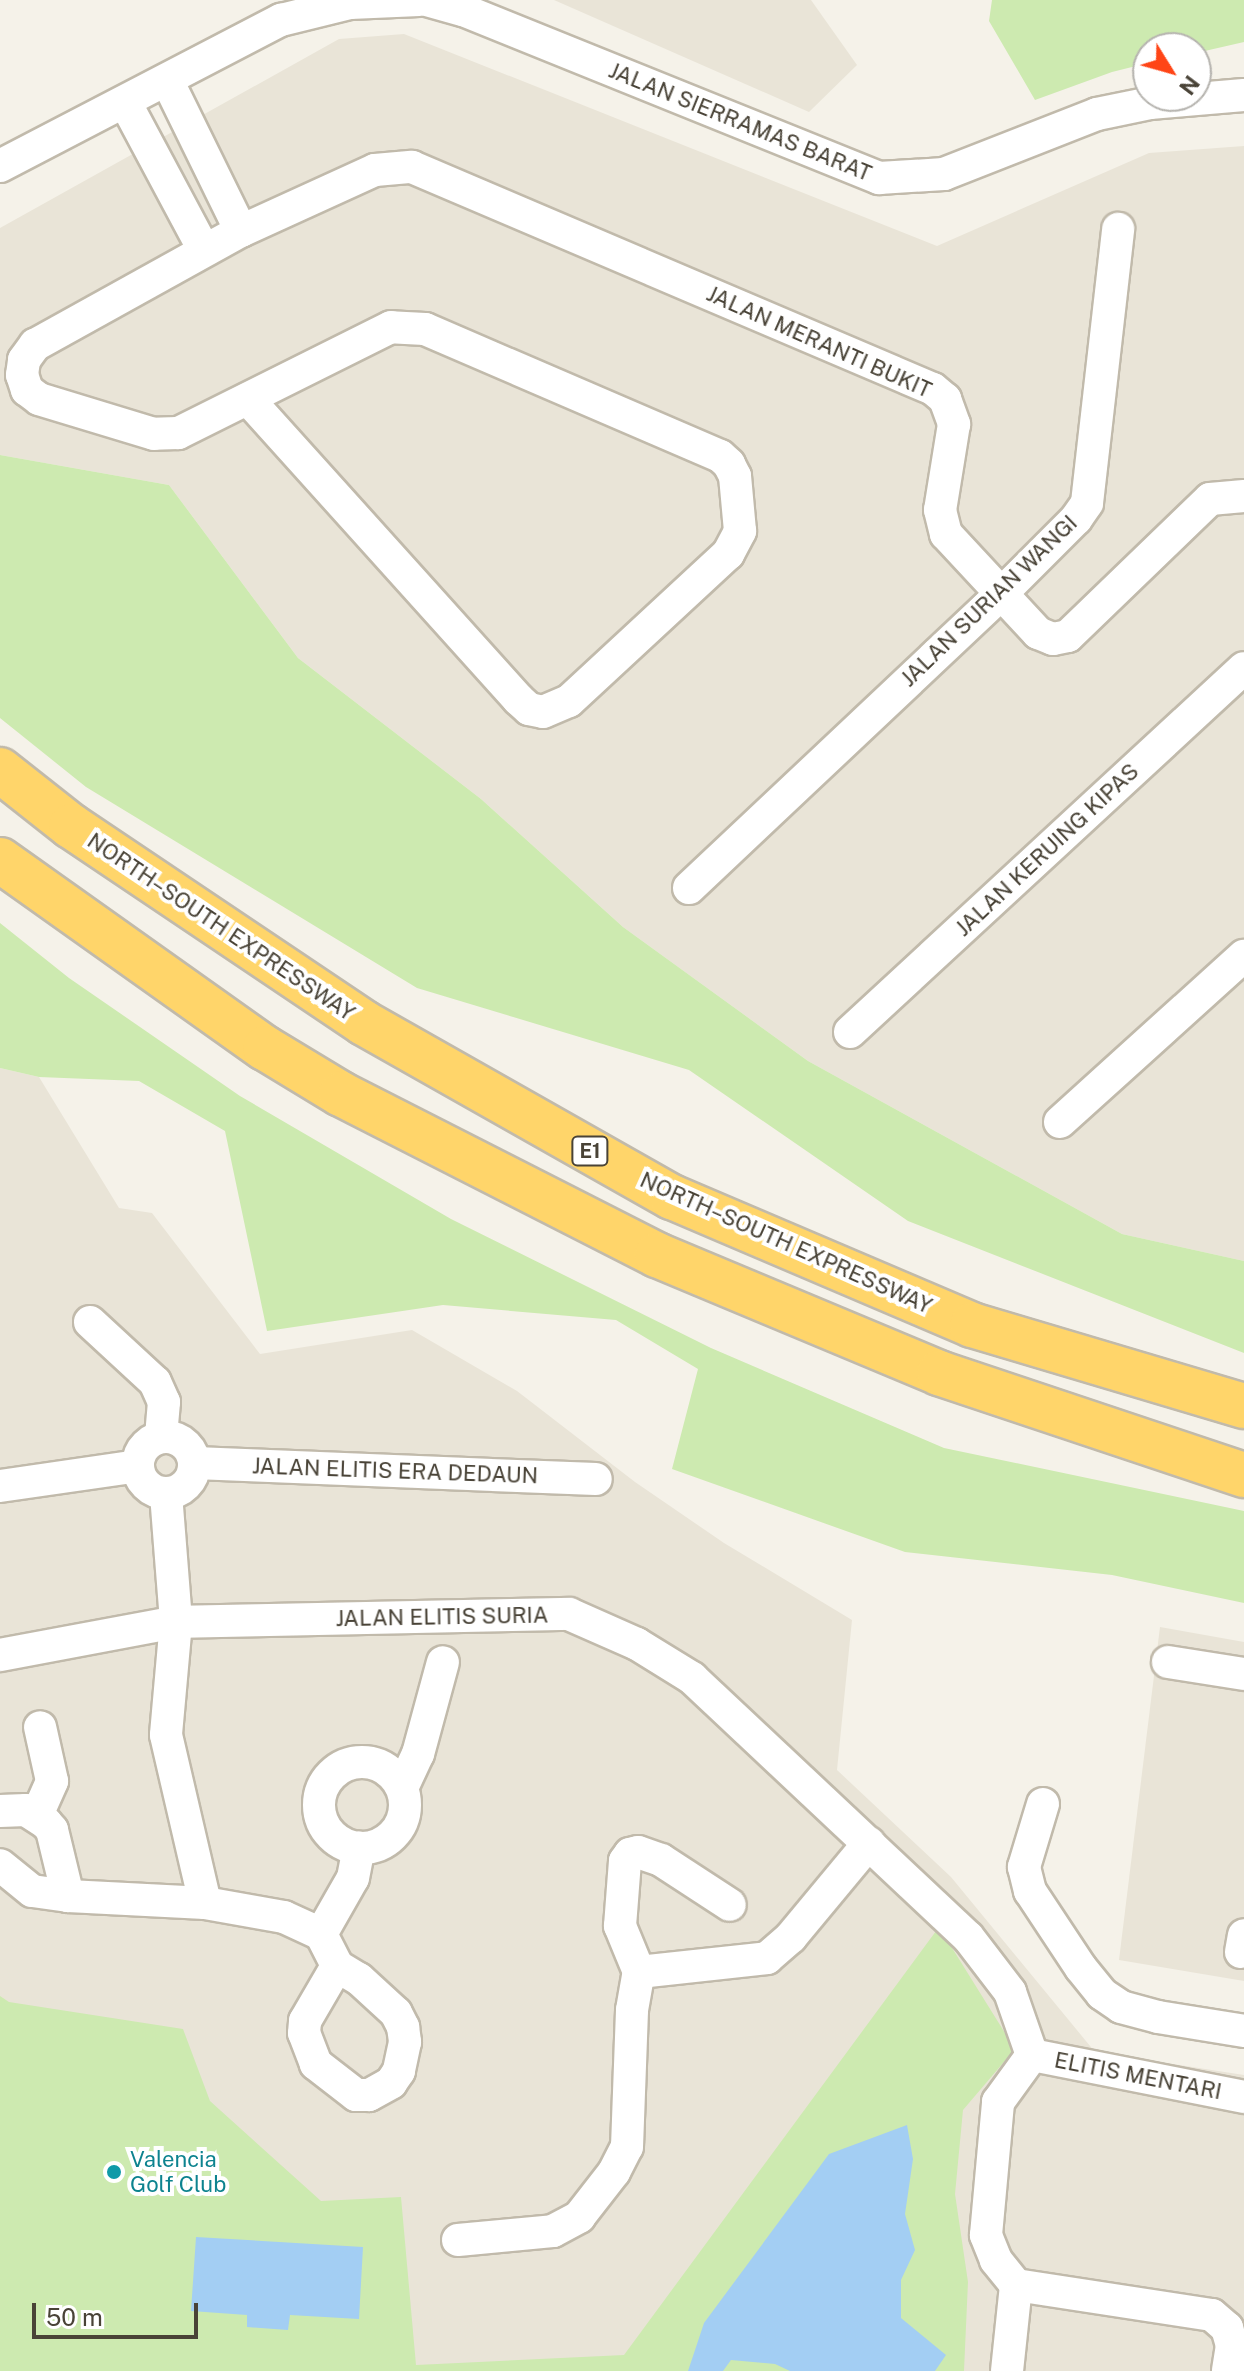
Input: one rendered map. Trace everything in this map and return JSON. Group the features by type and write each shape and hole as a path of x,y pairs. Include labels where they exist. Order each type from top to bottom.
{"highway":[{"name":"NORTH–SOUTH EXPRESSWAY","path":"0,770 71,826 364,1023 672,1197 972,1325 1244,1406"},
{"path":"0,860 265,1048 341,1094 643,1248 939,1373 1244,1475"}],"street":[{"path":"0,166 167,80 279,10 419,0"},
{"name":"JALAN SIERRAMAS BARAT","path":"427,0 463,10 879,178 944,174 1097,114 1150,103 1244,95"},
{"path":"167,80 241,231"},
{"path":"125,102 204,250"},
{"name":"JALAN MERANTI BUKIT","path":"248,399 529,709 543,712 569,701 728,554 740,531 735,476 720,456 425,329 391,327 178,433 154,434 39,399 27,390 22,375 24,360 35,345 241,231 375,170 412,167 933,389 945,399 954,424 941,522 946,534 1038,633 1053,639 1068,636 1210,499 1244,496"},
{"name":"JALAN SURIAN WANGI","path":"689,888 1002,593 1076,519 1087,503 1118,229"},
{"name":"JALAN KERUING KIPAS","path":"850,1032 1244,668"},
{"path":"1060,1122 1244,956"},
{"path":"90,1322 155,1382 164,1402 161,1437"},
{"path":"161,1437 180,1440 188,1446 195,1463 194,1473 184,1488 166,1494 143,1482 138,1466 142,1450 161,1437"},
{"name":"JALAN ELITIS ERA DEDAUN","path":"195,1463 596,1479"},
{"path":"0,1486 138,1466"},
{"path":"166,1494 176,1622 166,1735 205,1903"},
{"name":"JALAN ELITIS SURIA","path":"0,1655 176,1622 569,1614 637,1644 692,1678 968,1937 1010,1992 1032,2055"},
{"path":"402,1788 418,1754 443,1662"},
{"path":"1168,1662 1244,1674"},
{"path":"37,1815 52,1781 40,1727"},
{"path":"353,1763 368,1763 394,1776 402,1788 405,1802 397,1830 373,1847 359,1848 334,1838 320,1816 319,1802 329,1778 353,1763"},
{"path":"1043,1804 1024,1867 1030,1891 1102,1994 1121,2007 1158,2017 1244,2031"},
{"path":"0,1811 18,1808 37,1815 52,1830 68,1896"},
{"path":"639,1972 767,1958 791,1937 869,1843"},
{"path":"321,1934 353,1878 359,1848"},
{"path":"458,2240 553,2231 579,2217 614,2172 627,2147 632,2010 639,1972 620,1926 625,1861 630,1854 638,1852 661,1860 730,1905"},
{"path":"0,1865 32,1891 68,1896 205,1903 284,1917 321,1934 337,1966"},
{"path":"1032,2055 998,2102 986,2235 996,2260 1016,2285 1212,2315 1227,2328 1232,2345 1228,2371"},
{"name":"ELITIS MENTARI","path":"1032,2055 1244,2097"},
{"path":"1007,2371 1016,2285"}],"shaded area":[{"path":"554,0 811,0 857,65 809,112"},
{"path":"404,34 937,246 1149,153 1244,146 1244,1261 1122,1234 808,1061 623,927 481,799 298,658 169,485 0,455 0,228 339,39"},
{"path":"0,1068 39,1077 119,1208 152,1213 260,1354 412,1330 517,1391 635,1482 724,1543 852,1620 837,1770 951,1877 1095,2052 1244,2075 1244,2371 0,2371"},
{"path":"1160,1627 1244,1642 1244,1981 1119,1960"}],"green space":[{"path":"992,0 1244,0 1244,42 1212,49 1212,32 1132,32 1132,67 1035,100 989,21"},
{"path":"0,455 169,485 298,658 481,799 623,927 808,1061 1122,1234 1244,1261 1244,1353 908,1221 689,1070 417,988 86,787 0,718"},
{"path":"0,923 69,978 240,1096 451,1219 711,1348 944,1448 1244,1511 1244,1603 1112,1575 905,1552 672,1469 698,1369 616,1320 443,1305 267,1331 225,1131 139,1081 39,1077 0,1068"},
{"path":"939,1927 1015,2049 963,2110 955,2194 968,2282 964,2371 0,2371 0,1996 9,2002 183,2029 210,2101 321,2201 401,2197 416,2365 624,2355"}],"water":[{"path":"907,2125 913,2159 905,2214 915,2250 901,2280 901,2318 946,2355 935,2371 790,2371 775,2364 731,2360 723,2371 688,2371 704,2323 829,2154"},
{"path":"196,2237 363,2247 359,2319 290,2315 288,2330 247,2327 247,2315 191,2311"}],"place":[{"name":"Valencia Golf Club","path":"114,2172"}]}
